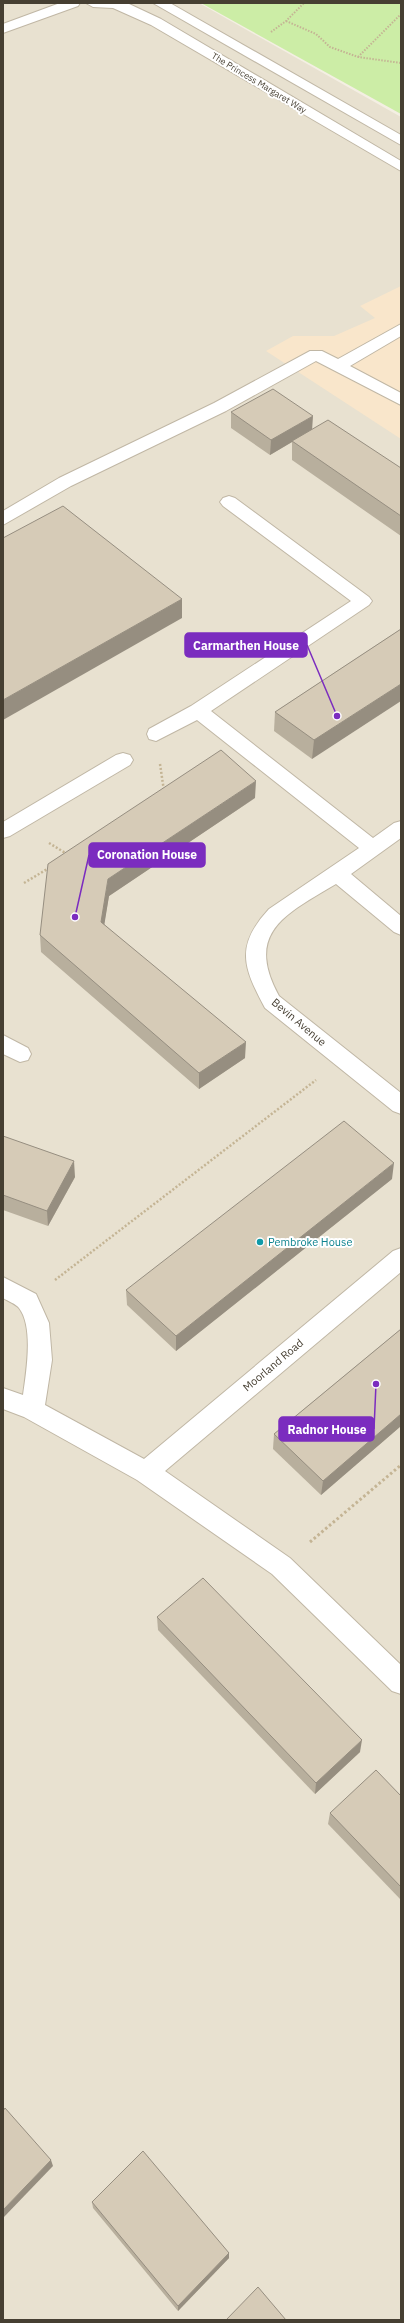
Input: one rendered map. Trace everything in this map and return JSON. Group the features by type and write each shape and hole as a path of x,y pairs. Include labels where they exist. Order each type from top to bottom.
{"street":[{"path":"3,29 73,3"},
{"name":"The Princess Margaret Way","path":"93,3 118,4 156,22 401,167"},
{"name":"The Princess Margaret Way","path":"160,3 401,141"},
{"path":"338,366 397,337"},
{"path":"3,519 65,482 220,407 316,354 401,400"},
{"path":"156,734 198,711 363,601 229,502"},
{"path":"198,711 372,848"},
{"path":"3,831 123,760"},
{"name":"Bevin Avenue","path":"401,828 337,874 283,908 262,928 255,951 260,978 272,1002 401,1105"},
{"path":"337,874 401,927"},
{"path":"3,1043 20,1054"},
{"name":"Moorland Road","path":"146,1472 401,1258"},
{"path":"3,1286 28,1301 37,1323 40,1360 32,1410"},
{"path":"3,1398 32,1410 146,1472 281,1566 401,1682"}],"path":[{"path":"241,50 286,21 304,3"},
{"path":"358,57 401,14"},
{"path":"286,21 316,34 330,47 358,57 401,63"},
{"path":"156,734 165,794"},
{"path":"62,859 69,855"},
{"path":"24,883 50,867"},
{"path":"28,1301 343,1059"},
{"path":"281,1566 401,1465"}],"shaded area":[{"path":"3,3 199,3 401,117 401,2320 3,2320"},
{"path":"401,286 401,439 266,351 293,336 334,336 375,318 360,306"}],"green space":[{"path":"201,3 401,3 401,114"}],"building":[{"path":"273,389 313,416 271,440 231,412"},
{"path":"328,420 401,468 401,516 292,441"},
{"path":"63,506 182,599 3,700 3,538"},
{"path":"401,629 401,684 314,740 275,712"},
{"path":"221,750 256,781 108,879 101,922 246,1042 199,1073 40,935 48,864"},
{"name":"Pembroke House","path":"344,1121 394,1163 176,1336 126,1290"},
{"path":"3,1136 74,1161 47,1211 3,1195"},
{"path":"401,1329 401,1414 323,1481 274,1434"},
{"path":"203,1578 362,1740 316,1783 157,1617"},
{"path":"376,1770 401,1796 401,1887 330,1813"},
{"path":"5,2108 51,2160 3,2210 3,2111"},
{"path":"143,2151 229,2253 178,2306 92,2202"},
{"path":"258,2287 286,2320 226,2320"}],"place":[{"name":"Carmarthen House","path":"337,716"},
{"name":"Coronation House","path":"75,917"},
{"name":"Pembroke House","path":"260,1242"},
{"name":"Radnor House","path":"376,1384"}]}
